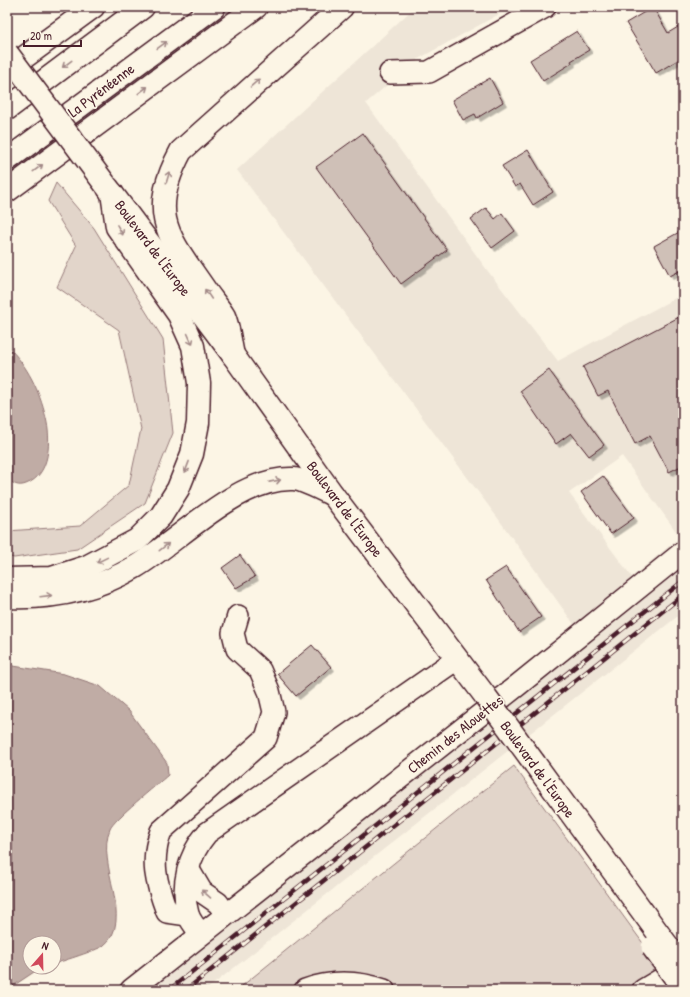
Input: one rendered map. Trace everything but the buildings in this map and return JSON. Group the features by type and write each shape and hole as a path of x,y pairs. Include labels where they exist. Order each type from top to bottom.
{"main road":[{"path":"7,70 93,7"},
{"path":"7,109 143,7"},
{"name":"La Pyrénéenne","path":"7,160 214,7"},
{"path":"7,191 256,7"},
{"path":"232,355 224,317 170,237 164,215 164,191 171,169 180,151 342,7"},
{"name":"Boulevard de l'Europe","path":"7,53 232,355 333,494 486,697 644,913 657,942 681,975"},
{"path":"7,579 52,578 86,567 137,540 161,516 178,489 192,454 198,423 199,383 193,346 179,315 117,227 108,189"},
{"path":"7,596 28,598 76,592 134,568 194,523 236,496 273,481 295,479 333,494"}],"street":[{"path":"390,73 429,72 545,7"},
{"name":"Chemin des Alouettes","path":"131,990 518,685 683,552"},
{"path":"188,915 167,912 159,891 154,860 160,831 266,738 274,712 269,692 260,670 237,649 233,633 238,616"},
{"path":"201,934 188,915 184,890 189,870 190,858 198,843 207,833 457,659"},
{"path":"189,870 202,892 218,903 226,914"},
{"path":"642,990 681,975"},
{"path":"305,990 329,983 348,982 367,984 384,990"}],"shaded area":[{"path":"415,7 512,7 418,59 366,103 487,270 558,361 683,294 683,612 206,990 147,990 511,701 589,642 576,627 497,517 237,170","holes":["622,456 680,537 632,577 569,493"]},
{"path":"56,183 94,228 163,339 173,433 145,503 77,549 14,558 7,556 7,531 80,526 129,485 141,429 119,330 57,287 76,246 48,201"},
{"path":"7,346 21,362 32,379 40,398 48,426 48,446 45,465 34,479 21,485 14,484 7,479"},
{"path":"7,665 64,674 100,686 129,711 167,763 168,775 127,810 110,829 107,843 107,858 116,907 116,922 112,935 103,946 62,961 62,935 22,935 22,975 30,975 7,990"},
{"path":"514,766 677,990 237,990"}],"railway":[{"path":"169,990 683,581"},
{"path":"186,990 683,595"}]}
